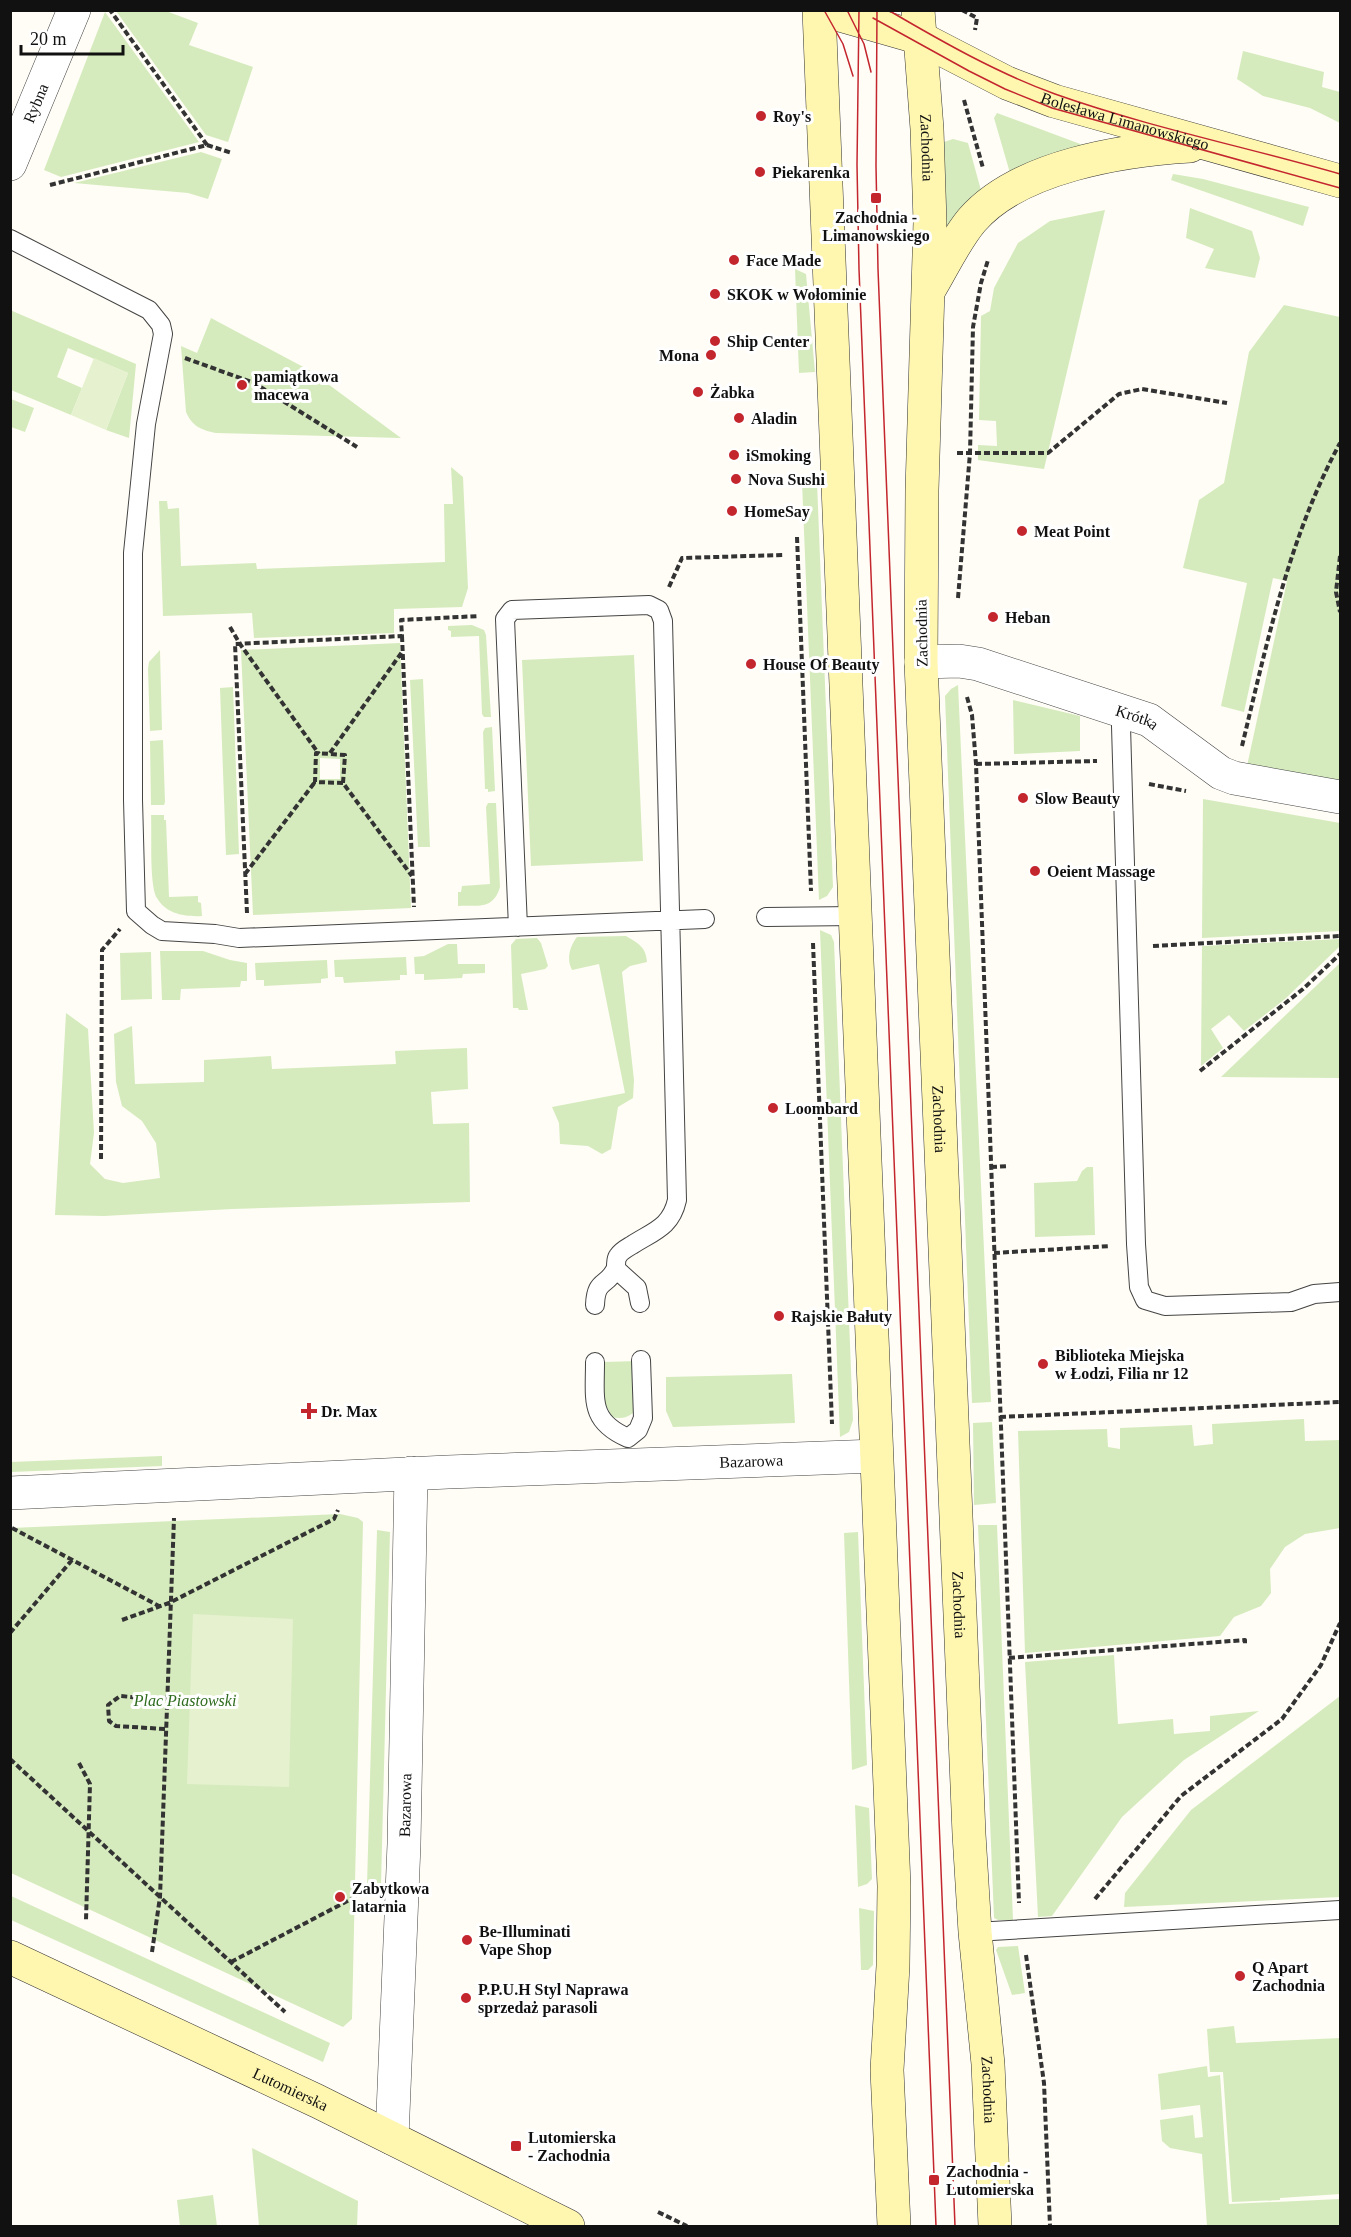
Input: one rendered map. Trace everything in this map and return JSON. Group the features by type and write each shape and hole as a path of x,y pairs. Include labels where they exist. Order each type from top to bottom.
{"main road":[{"name":"Bolesława Limanowskiego","path":"820,10 919,24"},
{"path":"820,10 894,1886 894,1940 887,2070 894,2226"},
{"name":"Bolesława Limanowskiego","path":"891,10 919,24 970,63 1007,82 1053,101 1341,181"},
{"name":"Zachodnia","path":"919,24 928,147 930,222 922,490 921,662 969,1834 975,1932 988,2064 995,2226"},
{"path":"928,292 972,220 1007,191 1038,176 1076,165 1148,150 1210,145"},
{"name":"Lutomierska","path":"10,1957 274,2080 568,2226"}],"street":[{"name":"Rybna","path":"10,164 74,10"},
{"name":"Krótka","path":"921,662 959,661 978,664 1122,710 1149,720 1221,773 1234,778 1341,797"},
{"name":"Bazarowa","path":"10,1493 411,1473 629,1452 834,1458 876,1456"},
{"name":"Bazarowa","path":"392,2138 404,1854 411,1473"}],"lane":[{"path":"10,240 149,310 161,325 163,334 146,424 133,553 133,800 136,911 162,931 215,934 239,938 705,919"},
{"path":"518,927 504,626 507,615 512,610 649,605 659,610 663,621 677,1200 674,1214 667,1222 624,1250 618,1257 616,1269 598,1286 595,1305"},
{"path":"1122,710 1139,1287 1145,1300 1165,1306 1291,1302 1314,1294 1341,1292"},
{"path":"766,917 855,916"},
{"path":"616,1269 637,1288 640,1303"},
{"path":"629,1452 643,1418 642,1360"},
{"path":"595,1362 595,1399 602,1422 613,1431 629,1452"},
{"path":"975,1932 1341,1910"}],"path":[{"path":"110,10 207,145"},
{"path":"962,10 977,18 965,105 992,202"},
{"path":"50,185 207,145 232,153"},
{"path":"957,602 970,453 974,315 988,259"},
{"path":"160,349 254,383 357,447"},
{"path":"957,453 1048,453 1119,393 1142,389 1227,403"},
{"path":"1234,778 1277,600 1319,482 1341,444"},
{"path":"797,537 834,1458"},
{"path":"659,610 682,558 783,555"},
{"path":"1341,556 1336,592 1341,612"},
{"path":"415,913 401,620 507,615"},
{"path":"230,627 320,754"},
{"path":"247,920 235,644 402,636"},
{"path":"329,754 402,651"},
{"path":"959,661 972,715 976,764 1018,1893 1044,2083 1050,2226"},
{"path":"245,874 315,782 316,753 345,755 343,783 413,877"},
{"path":"976,764 1095,760 1124,780"},
{"path":"315,782 343,783"},
{"path":"101,1159 102,950 136,911"},
{"path":"1128,947 1341,936"},
{"path":"1200,1071 1303,989 1341,954"},
{"path":"992,1167 1009,1166"},
{"path":"994,1253 1136,1244"},
{"path":"1000,1417 1341,1402"},
{"path":"122,1620 169,1603 334,1519 339,1508"},
{"path":"152,1952 160,1897 174,1514"},
{"path":"10,1527 160,1606"},
{"path":"10,1632 72,1560"},
{"path":"1071,1927 1181,1796 1282,1719 1321,1665 1341,1623"},
{"path":"1009,1658 1245,1640 1245,1645"},
{"path":"165,1729 116,1726 109,1722 107,1714 108,1705 120,1696 166,1700"},
{"path":"10,1759 285,2012"},
{"path":"79,1763 90,1784 86,1920"},
{"path":"231,1962 359,1895"},
{"path":"658,2212 687,2226"}],"green space":[{"path":"116,11 166,11 198,23 189,45 253,67 228,142 206,135"},
{"path":"105,12 199,142 61,177 44,170"},
{"path":"1243,51 1324,72 1322,87 1340,92 1340,123 1310,108 1263,96 1237,79"},
{"path":"997,113 1091,148 1010,173 994,118"},
{"path":"953,139 968,143 982,194 947,233 944,142"},
{"path":"201,152 222,159 208,199 188,193 74,183"},
{"path":"1173,174 1203,179 1309,207 1303,226 1171,180"},
{"path":"1190,208 1252,231 1260,258 1255,278 1205,268 1214,249 1186,238"},
{"path":"1105,210 1044,469 978,460 978,445 997,446 996,421 979,420 981,316 990,311 994,288 1018,243 1050,221"},
{"path":"795,269 806,274 815,372 799,373"},
{"path":"1284,305 1340,317 1340,783 1247,766 1287,581 1273,578 1244,712 1221,706 1247,583 1183,568 1199,500 1224,483 1249,352"},
{"path":"10,310 136,364 129,438 106,430 128,373 68,348 57,377 82,388 71,415 11,390"},
{"path":"211,318 309,370 401,438 216,433 198,427 186,412 181,346 197,353"},
{"path":"94,358 128,373 106,430 71,415"},
{"path":"11,399 34,408 25,432 11,427"},
{"path":"451,467 463,477 468,588 462,607 394,609 394,633 254,638 252,613 163,616 159,501 167,501 168,509 179,508 181,566 256,563 257,569 445,562 444,504 453,504"},
{"path":"802,482 817,482 833,887 827,896 819,900"},
{"path":"472,625 484,630 486,635 491,717 484,717 482,714 479,636 451,637 451,631 448,630 448,626"},
{"path":"400,643 411,908 253,915 241,650","holes":["320,758 340,759 340,779 320,779"]},
{"path":"160,650 162,730 150,731 148,669 149,662"},
{"path":"634,655 643,861 531,866 522,660"},
{"path":"423,679 430,847 418,847 410,680"},
{"path":"958,685 991,1402 972,1403 945,696"},
{"path":"233,687 239,854 226,855 220,688"},
{"path":"1013,700 1080,716 1080,751 1014,754"},
{"path":"492,727 495,791 488,792 488,789 485,789 483,732 485,728"},
{"path":"163,740 165,802 164,805 151,805 150,741"},
{"path":"1203,799 1340,823 1340,931 1202,938"},
{"path":"488,803 496,803 500,887 489,903 479,906 458,906 458,892 461,892 462,886 490,884 486,807"},
{"path":"151,815 164,815 164,820 166,820 169,897 198,896 202,916 189,916 171,911 165,908 157,898 154,892 152,871"},
{"path":"820,930 831,935 834,942 853,1420 849,1432 840,1437"},
{"path":"626,936 641,946 647,962 630,966 622,972 634,1080 633,1098 618,1107 611,1149 602,1154 588,1146 560,1144 559,1123 552,1107 625,1093 599,964 572,970 569,957 572,944 577,937"},
{"path":"537,938 541,943 548,966 545,969 521,974 528,1010 519,1010 513,1008 511,945 516,939"},
{"path":"1340,939 1340,946 1285,999 1244,1031 1229,1015 1211,1029 1223,1048 1201,1066 1202,946"},
{"path":"448,944 457,944 458,964 485,964 485,973 463,974 462,978 424,980 424,974 415,974 414,957 424,956"},
{"path":"160,951 203,951 247,963 247,981 241,981 240,987 181,989 180,1000 162,1000"},
{"path":"151,952 152,999 121,1000 120,953"},
{"path":"406,957 407,975 400,975 400,980 344,983 343,977 335,977 334,960"},
{"path":"327,960 328,978 321,979 321,983 264,986 264,980 256,980 255,963"},
{"path":"1340,963 1340,1078 1221,1077"},
{"path":"66,1013 88,1029 94,1133 90,1164 105,1179 123,1183 160,1178 156,1143 142,1121 122,1106 116,1082 114,1034 132,1026 135,1084 204,1082 204,1060 271,1056 272,1069 396,1064 395,1051 467,1048 468,1089 431,1092 433,1124 469,1123 470,1202 232,1209 104,1216 55,1215"},
{"path":"1087,1167 1093,1167 1095,1235 1035,1237 1034,1183 1077,1181"},
{"path":"638,1361 639,1407 627,1416 612,1417 604,1401 603,1362"},
{"path":"792,1374 795,1423 673,1427 666,1411 666,1377"},
{"path":"1304,1419 1305,1441 1340,1440 1340,1528 1305,1534 1285,1547 1270,1569 1271,1593 1261,1606 1234,1617 1220,1636 1025,1653 1018,1431 1107,1429 1108,1447 1120,1449 1120,1428 1192,1425 1194,1446 1213,1444 1212,1424"},
{"path":"992,1422 996,1503 974,1505 973,1423"},
{"path":"162,1456 162,1466 11,1472 11,1462"},
{"name":"Plac Piastowski","path":"340,1514 358,1518 363,1522 352,2019 343,2027 11,1873 11,1528"},
{"path":"978,1525 997,1525 1013,1920 994,1918"},
{"path":"377,1530 390,1532 381,1885 367,1885"},
{"path":"858,1532 867,1765 852,1770 844,1533"},
{"path":"193,1614 293,1619 289,1787 187,1784"},
{"path":"1114,1655 1118,1724 1173,1719 1174,1734 1210,1731 1210,1716 1259,1711 1184,1760 1122,1817 1052,1916 1038,1917 1025,1662"},
{"path":"1340,1696 1340,1897 1124,1907 1125,1893 1191,1810"},
{"path":"855,1805 869,1808 872,1879 867,1884 858,1887"},
{"path":"11,1896 330,2043 323,2062 11,1920"},
{"path":"859,1908 874,1911 873,1965 868,1970 861,1970"},
{"path":"1018,1946 1025,1993 1012,1995 996,1950 998,1947"},
{"path":"1234,2026 1236,2043 1340,2038 1340,2194 1232,2202 1223,2072 1210,2072 1207,2029"},
{"path":"1207,2066 1208,2077 1220,2075 1229,2204 1340,2199 1340,2226 1207,2226 1202,2154 1170,2148 1162,2141 1160,2120 1193,2115 1195,2138 1203,2137 1200,2105 1161,2110 1158,2074"},
{"path":"252,2148 358,2201 357,2226 259,2226"},
{"path":"213,2195 217,2226 180,2226 177,2200"}],"tram line":[{"path":"824,10 843,44 853,76"},
{"path":"847,10 864,44 871,72"},
{"path":"859,10 857,165 859,269 936,2226"},
{"path":"877,10 878,269 955,2226"},
{"path":"888,10 949,45 1033,86 1055,94 1161,127 1340,174"},
{"path":"873,18 969,71 1052,108 1340,188"}],"place":[{"name":"Roy's","path":"761,116"},
{"name":"Piekarenka","path":"760,172"},
{"name":"Zachodnia - Limanowskiego","path":"876,198"},
{"name":"Face Made","path":"734,260"},
{"name":"SKOK w Wołominie","path":"715,294"},
{"name":"Ship Center","path":"715,341"},
{"name":"Mona","path":"711,355"},
{"name":"pamiątkowa macewa","path":"242,385"},
{"name":"Żabka","path":"698,392"},
{"name":"Aladin","path":"739,418"},
{"name":"iSmoking","path":"734,455"},
{"name":"Nova Sushi","path":"736,479"},
{"name":"HomeSay","path":"732,511"},
{"name":"Meat Point","path":"1022,531"},
{"name":"Heban","path":"993,617"},
{"name":"House Of Beauty","path":"751,664"},
{"name":"Slow Beauty","path":"1023,798"},
{"name":"Oeient Massage","path":"1035,871"},
{"name":"Loombard","path":"773,1108"},
{"name":"Rajskie Bałuty","path":"779,1316"},
{"name":"Biblioteka Miejska w Łodzi, Filia nr 12","path":"1043,1364"},
{"name":"Dr. Max","path":"309,1411"},
{"name":"Zabytkowa latarnia","path":"340,1897"},
{"name":"Be-Illuminati Vape Shop","path":"467,1940"},
{"name":"Q Apart Zachodnia","path":"1240,1976"},
{"name":"P.P.U.H Styl Naprawa sprzedaż parasoli","path":"466,1998"},
{"name":"Lutomierska - Zachodnia","path":"516,2146"},
{"name":"Zachodnia - Lutomierska","path":"934,2180"}]}
